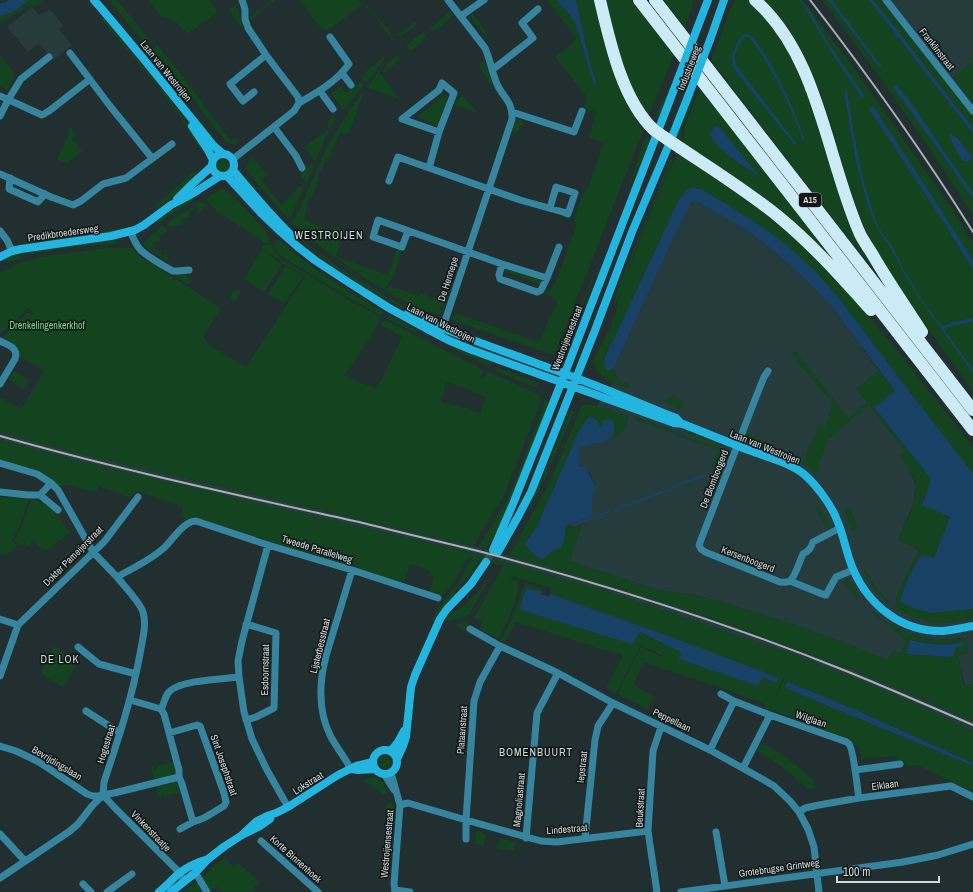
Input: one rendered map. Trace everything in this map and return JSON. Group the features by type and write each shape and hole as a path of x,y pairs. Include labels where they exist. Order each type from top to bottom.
{"highway":[{"name":"A15","path":"600,0 614,55 629,94 642,118 648,125 670,142 716,171 761,203 798,233 833,268 936,382"},
{"name":"A15","path":"639,0 973,430"},
{"name":"A15","path":"655,0 969,405"},
{"name":"A15","path":"755,0 775,21 805,71 843,188 861,234 887,279 969,405"}],"street":[{"name":"Laan van Westroijen","path":"93,0 223,154"},
{"name":"Laan van Westroijen","path":"93,0 98,10 164,89 189,122 208,150 213,163"},
{"path":"242,0 248,28 266,55 298,97 299,103"},
{"path":"448,0 488,54 498,86 510,105 512,112 574,132 582,111"},
{"path":"461,16 484,0"},
{"name":"Industrieweg","path":"657,133 708,0"},
{"name":"Industrieweg","path":"670,142 724,0"},
{"name":"Franklinstraat","path":"886,0 973,111"},
{"path":"492,70 533,38 522,23 538,10"},
{"path":"233,159 294,111 299,103 320,91 342,74 349,64 330,37"},
{"path":"70,53 152,158"},
{"path":"254,92 243,100 230,84 266,55"},
{"path":"0,116 21,79 49,57"},
{"path":"342,74 351,85"},
{"path":"0,96 42,115 90,79"},
{"path":"429,168 439,132 454,93 442,83 439,90 402,118 439,132"},
{"path":"320,91 333,109"},
{"name":"De Hennepe","path":"441,332 512,119 512,112"},
{"path":"274,127 296,156 302,168"},
{"name":"Westroijensestraat","path":"657,133 495,551 519,515 531,492 632,232 670,142"},
{"path":"0,174 73,205 81,201 103,184 126,178 172,144"},
{"path":"225,154 233,159 234,163 227,174 215,173 213,163 216,156 225,154"},
{"path":"389,181 398,157 520,200 550,208"},
{"name":"Predikbroedersweg","path":"0,257 12,251 25,248 111,236 130,231 144,225 171,205 213,163"},
{"name":"Laan van Westroijen","path":"227,174 254,196 300,242 338,272 375,295 472,350 674,423 683,424 799,470 810,480 832,509 840,528 853,570 869,595 887,614 913,626 931,630 943,631 973,626"},
{"name":"Predikbroedersweg","path":"171,205 227,174"},
{"name":"De Hennepe","path":"408,231 402,247 373,237 378,220 502,264 547,278"},
{"path":"0,231 7,240 12,251"},
{"path":"130,231 135,243 144,253 173,271 189,270"},
{"path":"502,264 499,275 500,279 537,292 541,290 547,278 559,247"},
{"name":"Laan van Westroijen","path":"441,332 489,346 565,373 676,418 683,424"},
{"path":"0,341 13,348 16,352 16,357 0,384"},
{"name":"De Blomboogerd","path":"701,549 699,545 764,377 768,372"},
{"path":"0,463 37,474 51,483 40,495"},
{"name":"Hogestraat","path":"51,483 58,490 94,552 117,577 143,611 144,631 136,674 130,700 104,782 103,795"},
{"path":"0,492 40,495 58,510"},
{"name":"Dokter Pameijerstraat","path":"18,625 104,542 138,497"},
{"name":"Tweede Parallelweg","path":"117,577 147,561 164,548 184,526 191,521 196,521 438,598"},
{"path":"790,581 803,554 812,547 813,542 840,528"},
{"path":"268,545 240,651 238,661 239,677 246,720 252,739 260,757 288,807"},
{"name":"Kersenboogerd","path":"701,549 705,552 780,582 790,581 826,595 836,577 853,570"},
{"path":"397,759 391,751 386,750 379,752 374,757 374,765 378,772 388,773 397,766 397,759 405,741 411,687 440,619 447,609 471,584 489,562"},
{"name":"Lijsterbesstraat","path":"351,769 328,729 322,714 321,689 323,667 352,570"},
{"path":"0,619 18,625 0,676"},
{"name":"Esdoornstraat","path":"246,624 276,633 274,708 246,720"},
{"name":"Peppellaan","path":"470,629 500,646 558,673 613,703 710,750 774,786 799,812 808,829 813,842 819,892"},
{"name":"Plataanstraat","path":"466,820 474,701 480,682 500,646"},
{"path":"78,647 99,664 136,674"},
{"name":"Magnoliastraat","path":"526,838 537,713 558,673"},
{"path":"161,709 167,694 174,688 184,684 239,677"},
{"path":"721,694 734,701 770,715 743,768"},
{"path":"130,700 161,709 164,714 179,770 179,777 193,822"},
{"path":"710,750 734,701"},
{"name":"Iepstraat","path":"584,838 595,740 598,726 613,703"},
{"path":"86,711 120,733"},
{"name":"Wilglaan","path":"770,715 849,744 859,798"},
{"path":"391,751 400,738 407,723"},
{"name":"Sint Josephstraat","path":"169,733 197,725 200,726 226,801 224,806 204,818 180,829"},
{"name":"Beukstraat","path":"657,892 648,831 653,751 661,727"},
{"name":"Bevrijdingslaan","path":"0,746 16,751 39,762 87,794 93,796 120,792 179,777"},
{"path":"855,770 900,764"},
{"name":"Lokstraat","path":"208,859 242,835 258,821 266,816 276,814 338,775 351,769 358,770 374,765"},
{"name":"Westroijensestraat","path":"388,773 399,802 394,884 395,891 410,892"},
{"name":"Eiklaan","path":"799,812 805,808 859,798 951,786 973,797"},
{"path":"0,878 70,831 103,795"},
{"name":"Vinkenstraatje","path":"103,795 186,881"},
{"name":"Lindestraat","path":"399,802 408,803 526,838 541,841 557,842 648,831"},
{"path":"466,820 466,840"},
{"path":"716,832 725,886"},
{"path":"0,834 25,861"},
{"name":"Korte Binnenhoek","path":"261,841 318,892"},
{"name":"Grotebrugse Grintweg","path":"681,892 903,862 938,855 973,844"},
{"path":"159,892 179,873 196,863 208,859"},
{"path":"171,892 195,873 208,859"},
{"path":"110,891 132,874"},
{"path":"198,878 207,892"},
{"path":"83,884 91,892"}],"shaded area":[{"path":"871,0 973,0 973,132"},
{"path":"32,7 39,15 50,9 63,25 59,29 72,45 53,60 39,43 28,52 7,27"},
{"path":"694,201 713,210 745,229 775,252 809,283 831,306 879,371 857,389 905,451 901,456 909,468 916,486 913,504 898,540 920,550 896,599 950,622 973,617 973,684 965,686 958,655 968,653 965,638 935,640 910,634 902,654 893,651 887,660 799,626 729,604 695,595 659,590 569,561 582,525 573,528 570,524 592,516 592,498 596,487 587,467 581,467 578,461 580,447 603,443 613,435 614,431 603,425 600,427 595,413 597,406 613,382 627,388 629,385 617,379 612,369 682,218 691,203"},
{"path":"0,432 74,452 472,546 536,563 653,598 756,634 873,678 973,721 973,731 939,714 874,686 787,652 603,590 456,549 54,455 0,440"}],"green space":[{"path":"28,0 43,0 35,6 30,5 0,22 0,16 22,7"},
{"path":"109,0 117,0 149,39 146,45"},
{"path":"149,0 209,0 216,9 217,13 187,34 177,23 160,15"},
{"path":"272,0 276,0 251,20 248,18"},
{"path":"300,0 359,0 362,5 325,32"},
{"path":"547,0 557,0 575,22 592,79 598,90 589,59 576,0 594,0 605,46 618,83 631,112 643,131 554,355 452,320 455,313 539,342 558,300 543,293 554,287 574,232 576,224 574,219 583,192 588,188 603,143 589,137 596,112 584,109 587,98 555,57 574,42 576,38"},
{"path":"603,0 631,0 674,55 647,120 630,91"},
{"path":"664,0 694,0 685,28"},
{"path":"735,0 749,0 768,20 796,62 826,143 887,286 711,60"},
{"path":"764,0 803,0 889,118 953,211 973,243 973,392 906,298 877,252 865,228 850,190 826,111 812,73 796,40 773,9"},
{"path":"822,0 869,0 973,134 973,215 900,106"},
{"path":"873,0 881,0 973,117 973,128"},
{"path":"237,4 244,31 229,10"},
{"path":"367,5 387,28 394,42 380,24 378,19 365,6"},
{"path":"450,10 454,15 434,32 430,29"},
{"path":"109,11 216,140 213,142 107,12"},
{"path":"473,14 488,34 486,37 470,17"},
{"path":"102,17 167,96 206,150 202,152 180,117 161,91 100,18"},
{"path":"415,22 417,25 400,37 397,35"},
{"path":"423,32 427,37 411,51 406,45"},
{"path":"157,44 230,140 235,138 238,142 229,144 226,142 153,50"},
{"path":"388,54 368,82 364,81 360,76"},
{"path":"397,54 401,59 384,73 382,71"},
{"path":"0,55 14,73 12,82 7,90 0,86"},
{"path":"484,61 492,82 490,85 479,66"},
{"path":"973,62 973,104 953,77"},
{"path":"379,71 399,99 367,87"},
{"path":"360,82 364,85 343,110 331,93 341,86 347,93"},
{"path":"670,85 671,86 658,120 654,117"},
{"path":"700,88 851,283 683,145 685,125","holes":["719,146 735,147 759,177"]},
{"path":"365,90 349,133 340,132 329,159 326,160 321,170 319,170 317,176 320,178 311,199 309,198 306,205 308,206 304,220 333,231 335,227 346,231 343,238 341,238 336,257 388,275 397,248 402,250 393,279 389,281 385,290 321,247 292,223 328,145 347,114"},
{"path":"446,94 448,97 438,126 417,117"},
{"path":"463,96 477,112 452,104"},
{"path":"692,97 694,97 681,130 680,143 675,139"},
{"path":"333,115 336,119 329,129 327,122"},
{"path":"516,119 524,121 517,134 512,131"},
{"path":"70,126 76,134 72,138 82,152 67,163 57,159 70,131 68,130"},
{"path":"329,129 315,162 304,147"},
{"path":"647,134 649,142 648,147 626,193"},
{"path":"251,155 267,175 262,180 281,205 301,185 304,188 291,216 289,216 288,219 246,168"},
{"path":"679,155 686,157 773,217 842,284 973,447 973,473 842,302 749,218 696,187 678,201 605,359 609,371 612,369 617,379 629,385 627,388 614,383 599,373 593,360 610,328 620,293 616,304 614,304 618,288 670,160 674,158 650,211 621,289 665,179 677,156"},
{"path":"221,160 225,160 229,166 225,172 221,172 217,168 217,164"},
{"path":"312,163 314,166 307,183 300,175"},
{"path":"195,170 199,175 156,210 153,208"},
{"path":"247,178 284,222 316,250 388,297 407,308 428,316 426,319 369,289 332,265 314,251 272,213 244,180"},
{"path":"220,189 225,190 239,202 266,231 270,242 263,244 264,242 222,213 219,213 219,211 216,211 215,208 212,208 213,206 207,202 206,198"},
{"path":"192,196 194,200 158,223 157,221"},
{"path":"201,202 206,205 201,212 198,213 197,212 199,209 194,205"},
{"path":"192,207 196,210 189,211 190,217 182,219 183,224 170,227 166,223"},
{"path":"162,226 168,229 165,234 160,235 161,240 155,242 152,247 164,256 167,252 169,262 172,263 172,265 144,246 144,242"},
{"path":"112,230 112,232 26,244 27,241"},
{"path":"115,239 116,244 94,245 28,255 27,251"},
{"path":"279,240 329,279 384,312 382,316 344,295 280,255 275,249 274,245"},
{"name":"Drenkelingenkerkhof","path":"271,243 275,253 282,259 349,300 381,317 371,337 345,375 357,382 377,388 402,337 381,326 385,320 484,370 481,378 483,380 489,372 540,395 539,406 503,498 474,546 74,452 0,432 0,397 21,409 44,371 19,356 3,338 3,336 26,314 34,314 28,308 0,334 0,272 17,264 40,257 106,248 132,248 138,255 221,308 203,337 208,342 207,344 246,367 305,277 261,249 264,245","holes":["446,382 463,387 485,397 480,413 466,407 441,402"]},
{"path":"262,250 282,264 264,292 244,279"},
{"path":"20,252 21,258 7,263 3,259"},
{"path":"286,266 303,277 284,304 268,294"},
{"path":"507,268 542,280 541,285 504,271"},
{"path":"596,272 566,350 563,348"},
{"path":"171,273 186,274 191,281 189,285"},
{"path":"389,286 419,296 420,293 445,302 443,308 440,307 439,309 442,310 442,313 435,314 428,312 404,301 386,291"},
{"path":"235,289 241,292 235,301 229,298"},
{"path":"389,315 418,331 417,334 386,318"},
{"path":"449,344 491,363 490,367 448,346"},
{"path":"796,351 848,418 867,403 856,389 879,371 895,391 874,407 931,479 922,504 950,518 934,558 922,555 932,613 973,609 973,617 952,622 939,623 927,621 894,608 905,578 920,550 898,540 910,514 916,492 916,483 910,470 900,455 905,451 869,405 828,439 818,468 819,470 814,473 810,470 809,466 803,464 809,445 811,445 818,426 825,427 833,402 822,392 792,353"},
{"path":"499,368 539,383 536,388 496,371 496,369"},
{"path":"14,371 28,379 23,389 9,380"},
{"path":"674,395 684,403 680,410 664,401"},
{"path":"545,399 550,402 501,524 486,549 478,547 508,499 543,408"},
{"path":"587,404 597,406 629,416 626,427 616,438 613,435 614,431 603,421 603,425 600,427 599,425 586,422 578,433 537,526 525,543 542,559 554,550 565,536 565,526 570,524 573,528 582,525 570,561 659,590 695,595 729,604 799,626 887,660 893,651 902,653 907,641 871,612 872,611 883,621 910,634 935,640 965,638 968,653 958,655 964,686 973,684 973,721 859,673 744,630 627,591 509,556 550,482 582,405","holes":["911,640 943,644 963,642 949,657 907,654"]},
{"path":"570,409 574,411 545,479 529,511 528,510 549,463"},
{"path":"636,417 719,448 722,469 712,465 718,450 634,419"},
{"path":"686,430 724,444 723,446 685,432"},
{"path":"746,433 776,447 775,451 745,437"},
{"path":"0,440 99,466 456,549 603,590 787,652 874,686 939,714 973,731 973,763 854,709 788,682 797,693 973,766 973,792 918,765 905,767 904,760 897,761 896,756 861,759 858,745 853,746 852,740 769,710 765,708 765,704 644,662 633,685 654,696 648,709 617,694 641,647 662,657 663,656 641,645 616,693 606,688 623,655 516,622 505,642 501,640 512,618 525,584 543,589 542,592 527,588 634,643 641,632 680,652 679,658 759,685 763,677 776,683 779,679 644,627 550,594 552,588 512,576 511,579 518,582 518,592 509,617 498,639 480,629 483,622 474,618 503,566 480,560 469,576 455,591 457,594 442,608 433,620 432,619 440,605 458,583 472,558 468,557 457,577 446,592 442,594 434,592 433,594 429,593 434,577 428,575 430,570 410,564 405,580 400,582 358,569 359,567 353,565 354,561 352,560 349,566 200,519 191,518 185,520 181,517 183,506 135,491 130,499 119,493 99,486 95,492 73,486 60,486 42,475 0,460","holes":["784,677 785,678 773,702"]},
{"path":"0,497 29,500 12,542 18,545 7,555 0,554"},
{"path":"32,500 44,504 54,512 70,532 47,550 43,550 34,541 28,546 25,543 23,546 14,542"},
{"path":"818,506 831,527 828,529 815,509"},
{"path":"850,508 858,528 852,531 845,510"},
{"path":"863,569 888,601 892,598 889,604 876,591"},
{"path":"489,577 471,611 472,612 467,616 446,622 445,620 449,616 474,596"},
{"path":"848,578 859,597 857,600 844,582"},
{"path":"467,621 469,623 465,631 454,625"},
{"path":"53,646 78,662 63,688 41,673"},
{"path":"761,743 783,755 802,770 814,781 815,788 808,789 783,767 757,751"},
{"path":"383,756 387,756 391,762 387,768 383,768 379,764 379,760"},
{"path":"174,762 175,768 171,776 154,779 152,767 154,769 158,768 157,766"},
{"path":"375,777 382,781 388,793 385,795 363,780"},
{"path":"174,782 179,785 182,792 165,796 164,794 159,797 156,786"},
{"path":"389,801 394,804 395,814 383,812"},
{"path":"476,830 486,834 483,846 475,844"},
{"path":"500,838 516,843 514,851 497,848"},
{"path":"224,858 234,867 238,863 260,882 250,892 223,892 218,887 209,891 201,878"},
{"path":"198,882 204,892 191,892 187,888"}],"water":[{"path":"8,0 28,0 16,10 0,16 0,4"},
{"path":"557,0 576,0 589,59 599,92 592,79 575,22"},
{"path":"799,0 801,0 812,14 828,43 865,96 862,98 831,52 806,9"},
{"path":"828,0 832,0 882,67 880,68"},
{"path":"869,0 873,0 887,17 973,128 973,134"},
{"path":"744,34 750,35 754,39 774,69 791,104 805,140 803,140 793,114 774,76 751,39 748,37 743,38 738,47 735,56 736,65 797,144 795,145 734,69 732,59 734,51 739,39"},
{"path":"897,85 912,104 973,193 973,199 893,87"},
{"path":"847,91 864,183 878,227 892,246 905,272 924,303 939,323 944,326 973,318 973,322 947,327 944,330 973,369 973,373 923,304 906,277 889,245 877,228 868,206 856,162 844,92"},
{"path":"873,106 973,260 973,270 941,218 869,109"},
{"path":"716,126 721,129 760,177 732,158 720,147 710,135 713,128"},
{"path":"951,134 957,138 973,158 971,160 962,160 949,137"},
{"path":"693,187 701,189 749,218 778,238 818,274 842,302 973,473 973,609 932,613 916,609 900,602 909,577 922,555 934,558 950,517 922,505 931,479 874,407 895,391 831,306 809,283 775,252 745,229 696,201 691,203 614,367 609,371 607,370 604,365 605,359 678,201 685,192"},
{"path":"589,416 597,420 600,427 603,425 604,420 611,420 614,423 613,435 603,443 580,447 580,467 587,467 596,487 592,498 592,516 565,526 565,536 561,548 554,550 542,560 531,552 525,543 537,526 578,433"},
{"path":"527,588 542,592 541,594 549,597 550,594 644,627 779,679 776,683 763,677 758,686 679,659 681,654 680,652 641,632 632,644 521,610 520,608"},
{"path":"910,640 936,644 963,642 964,645 956,648 954,654 949,657 906,654"},
{"path":"788,682 854,709 973,763 973,766 797,693 785,687"}],"waterway":[{"path":"684,483 703,476"},
{"path":"666,491 682,484"},
{"path":"615,510 662,492"},
{"path":"594,517 610,511"},
{"path":"573,525 592,518"}],"tunnel":[{"path":"486,562 493,550"}],"railway":[{"path":"810,0 894,114 935,173 973,232"},
{"path":"0,436 227,493 467,548 573,577 753,635 858,676 973,725"}],"district":[{"name":"WESTROIJEN","path":"329,235"},
{"name":"DE LOK","path":"60,659"},
{"name":"BOMENBUURT","path":"536,752"}]}
